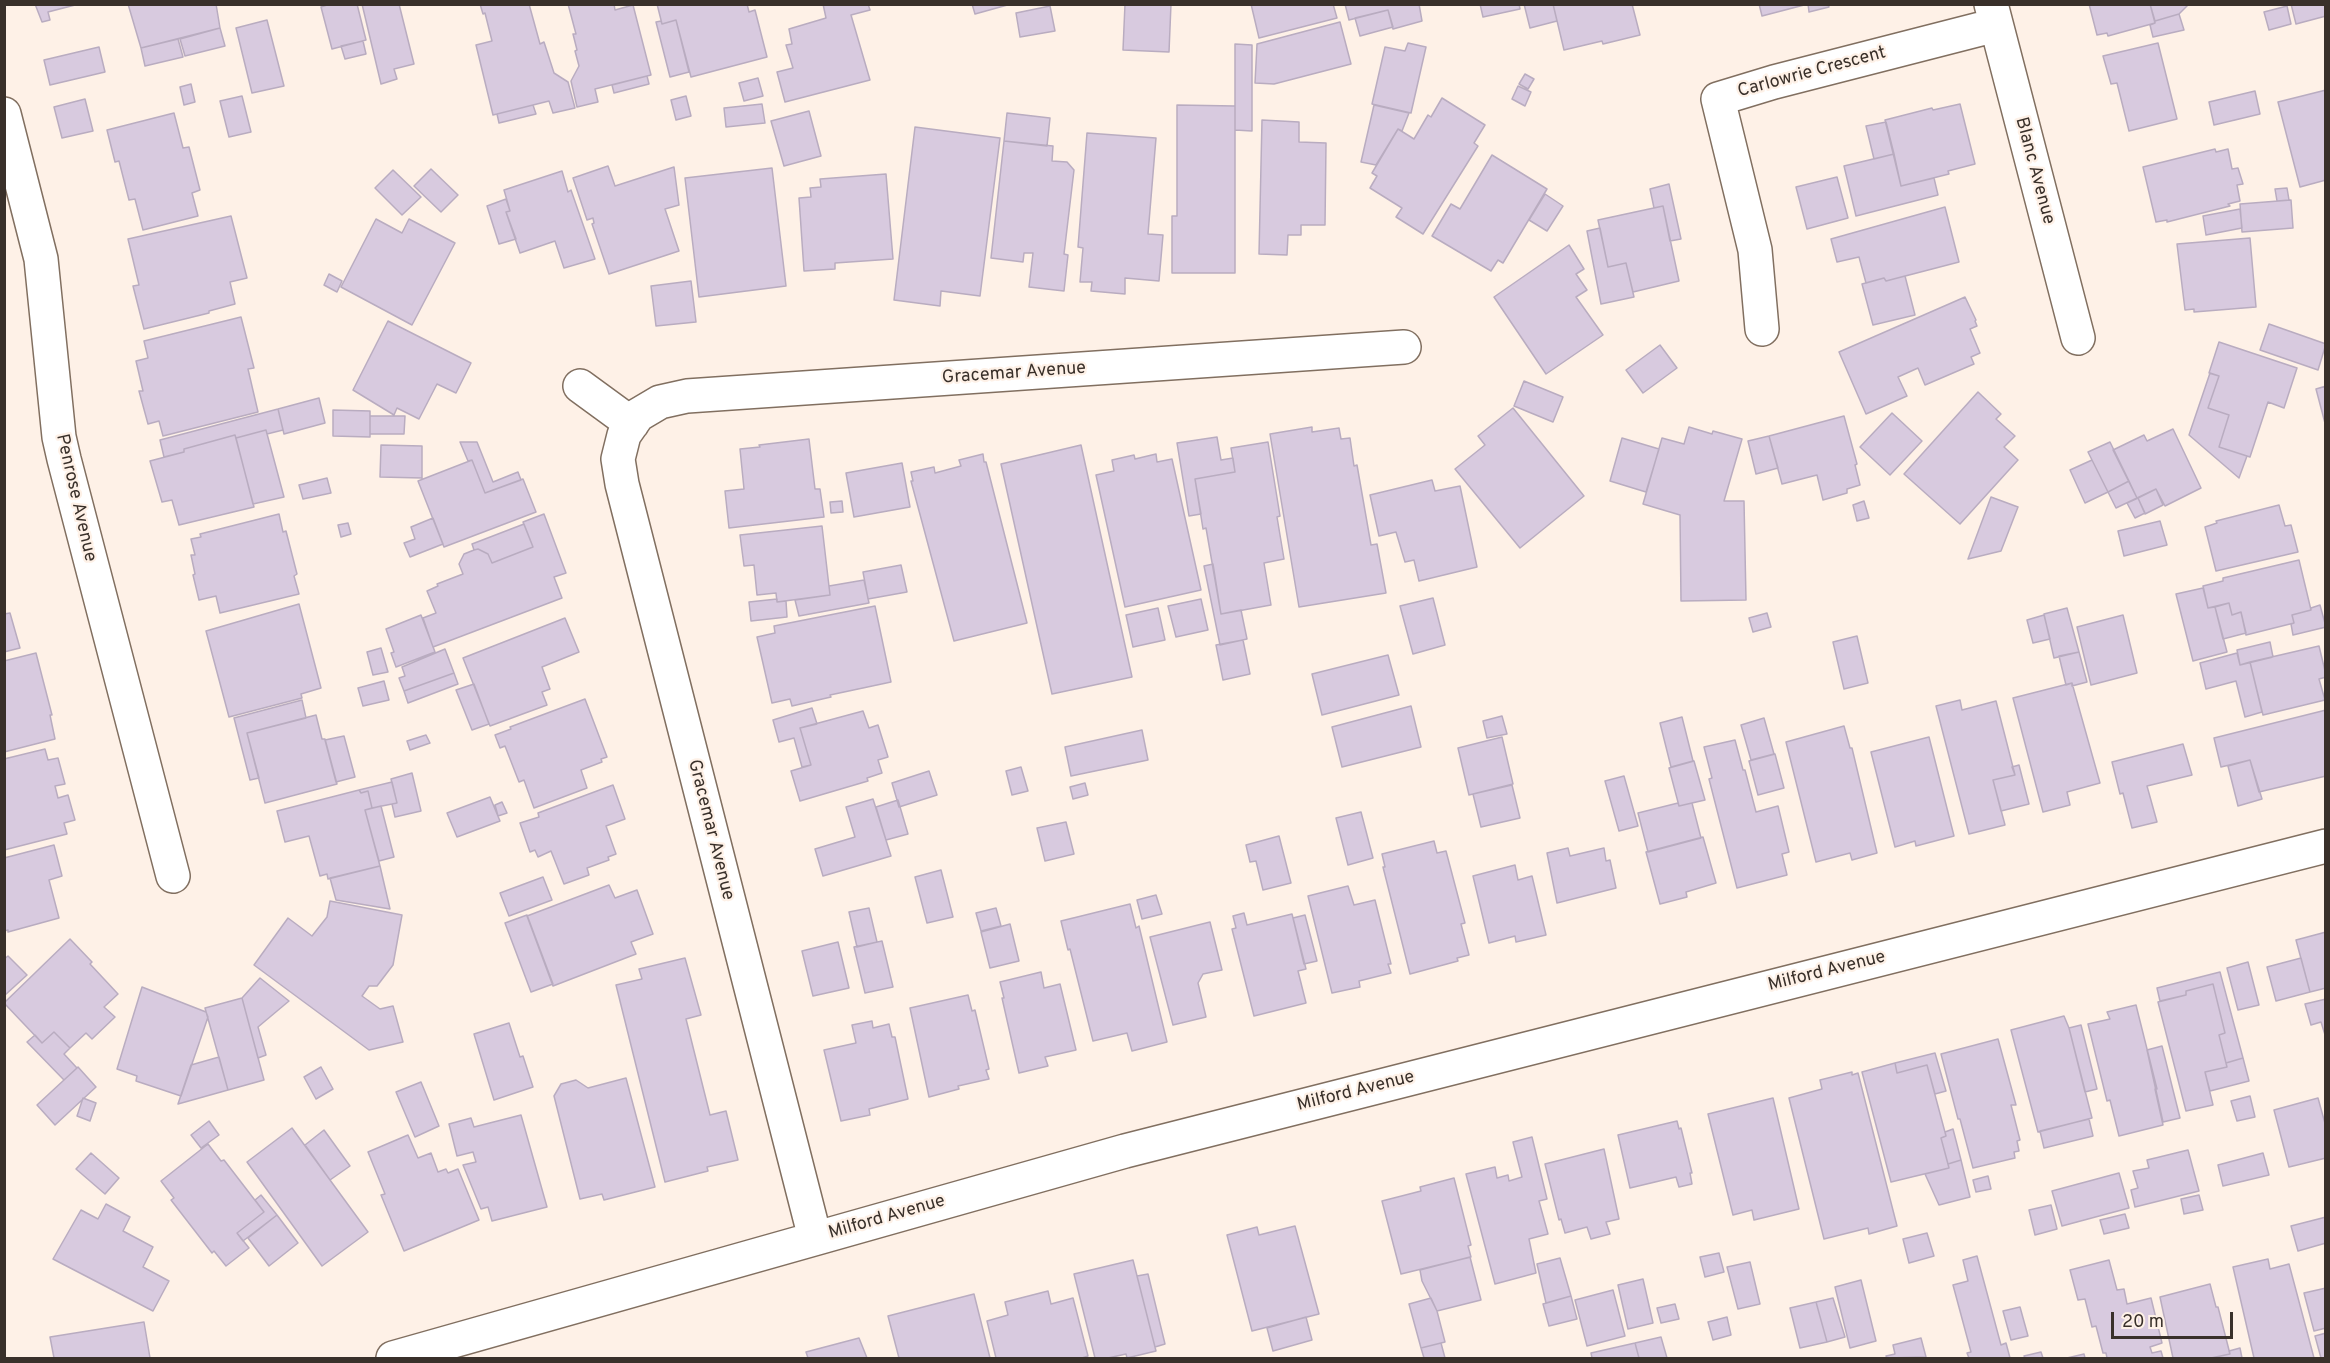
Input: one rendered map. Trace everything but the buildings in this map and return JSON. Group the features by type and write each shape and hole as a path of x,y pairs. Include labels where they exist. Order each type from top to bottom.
{"street":[{"name":"Carlowrie Crescent","path":"1762,329 1755,250 1718,99 1993,15"},
{"name":"Blanc Avenue","path":"1993,15 2078,338"},
{"name":"Penrose Avenue","path":"4,114 41,259 64,459 173,876"},
{"name":"Gracemar Avenue","path":"814,1238 622,484 618,459 624,435 639,415 660,402 687,396 1404,347"},
{"path":"580,386 632,424"},
{"name":"Milford Avenue","path":"393,1359 1125,1151 2325,846"}]}
